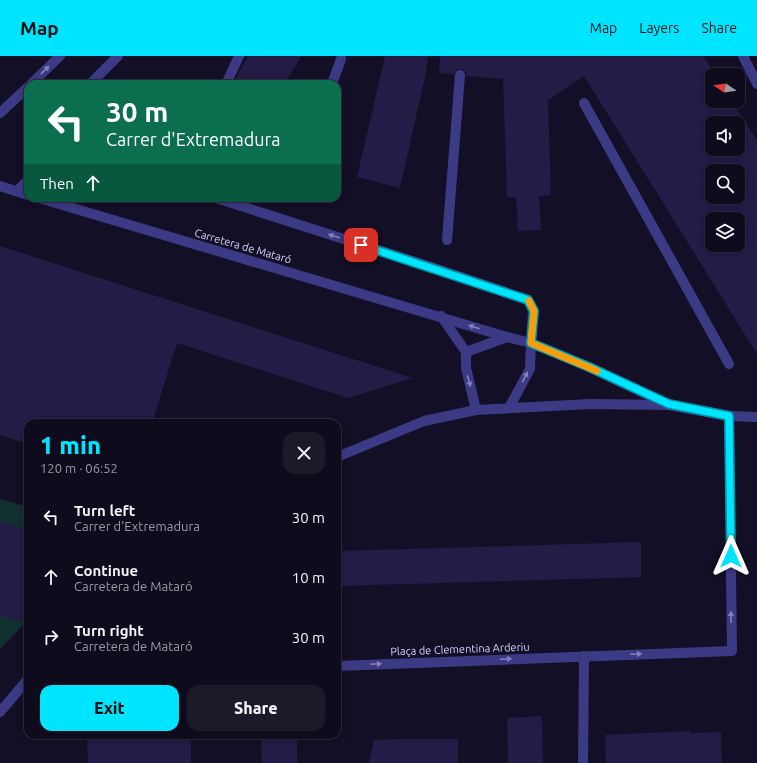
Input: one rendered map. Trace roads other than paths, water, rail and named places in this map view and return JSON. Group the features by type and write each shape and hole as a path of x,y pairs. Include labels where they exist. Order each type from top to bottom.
{"street":[{"path":"35,80 60,56"},
{"path":"94,80 118,56"},
{"path":"228,80 239,56"},
{"path":"743,56 757,84"},
{"path":"333,80 341,59"},
{"path":"447,240 460,75"},
{"path":"0,113 24,91"},
{"path":"584,103 729,364"},
{"path":"17,191 24,184"},
{"path":"0,186 24,194"},
{"name":"Carretera de Mataró","path":"53,202 531,343 589,367 669,404"},
{"path":"228,202 528,300 534,311 530,368 510,408"},
{"path":"441,316 466,352 466,368 476,410"},
{"path":"466,352 507,337"},
{"path":"341,455 424,421 476,410 590,404 669,404 729,416 757,417"},
{"name":"Plaça de Clementina Arderiu","path":"341,666 732,651 729,416"},
{"path":"583,763 584,656"},
{"path":"0,712 24,684"}]}
